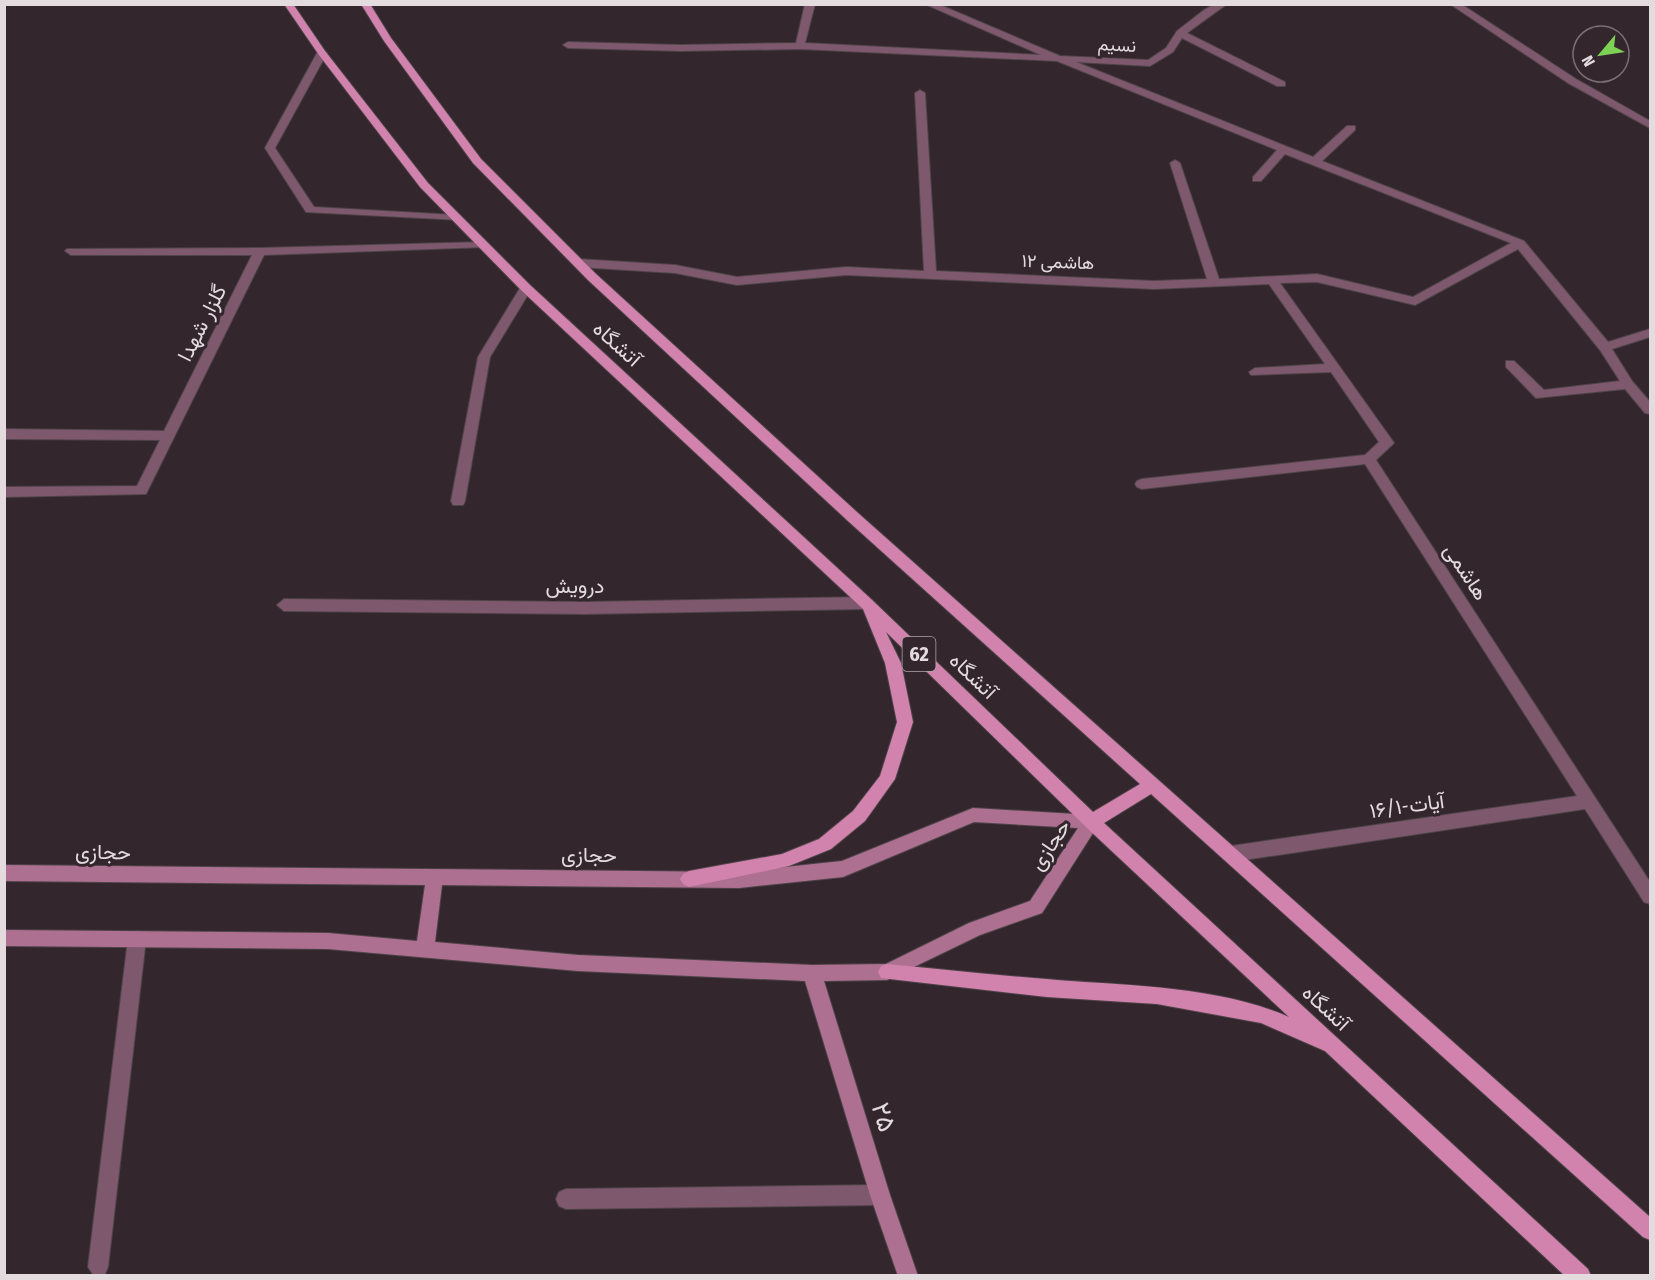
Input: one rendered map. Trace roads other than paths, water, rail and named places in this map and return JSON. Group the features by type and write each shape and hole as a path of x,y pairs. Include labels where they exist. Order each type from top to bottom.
{"main road":[{"name":"آتشگاه","path":"288,4 322,53 424,185 526,288 866,603 1092,822 1581,1275"},
{"name":"آتشگاه","path":"365,4 387,39 477,161 578,263 854,517 1650,1230"},
{"path":"689,879 783,861 825,844 859,816 887,779 904,722 893,663 866,603"},
{"path":"1092,822 1153,784"},
{"name":"حجازی","path":"4,873 434,879 584,877 739,880 843,868 974,815 1092,822 1036,907 975,929 887,972 812,973 578,963 328,941 4,938"},
{"path":"425,950 434,879"},
{"path":"887,972 1047,988 1157,995 1262,1014 1338,1048"},
{"name":"۲۵","path":"812,973 880,1195 908,1275"}],"street":[{"path":"800,45 810,4"},
{"path":"929,4 1520,243 1605,347 1628,384 1650,410"},
{"name":"نسیم","path":"568,45 681,48 800,45 1150,63 1170,50 1180,33 1207,12 1223,4"},
{"path":"1454,4 1572,81 1650,125"},
{"path":"1180,33 1281,84"},
{"path":"322,53 270,148 310,210 456,218"},
{"path":"920,93 930,275"},
{"path":"1315,161 1351,128"},
{"path":"1257,179 1284,149"},
{"path":"1175,163 1214,282"},
{"name":"۱۲ هاشمی","path":"578,263 675,269 737,281 846,272 1155,285 1317,278 1415,301 1520,243"},
{"path":"71,251 260,252 484,245"},
{"name":"گلزار شهدا","path":"4,492 141,491 260,252"},
{"path":"1142,484 1369,459 1387,443 1272,280"},
{"path":"458,501 484,357 526,288"},
{"path":"1605,347 1650,333"},
{"path":"1510,364 1542,395 1628,384"},
{"path":"1255,372 1334,368"},
{"path":"4,434 168,436"},
{"name":"هاشمی","path":"1369,459 1650,896"},
{"name":"درویش","path":"284,605 585,608 866,603"},
{"name":"۱۶/۱-آیات","path":"1231,854 1588,802"},
{"path":"98,1267 137,939"},
{"path":"566,1199 880,1195"}]}
